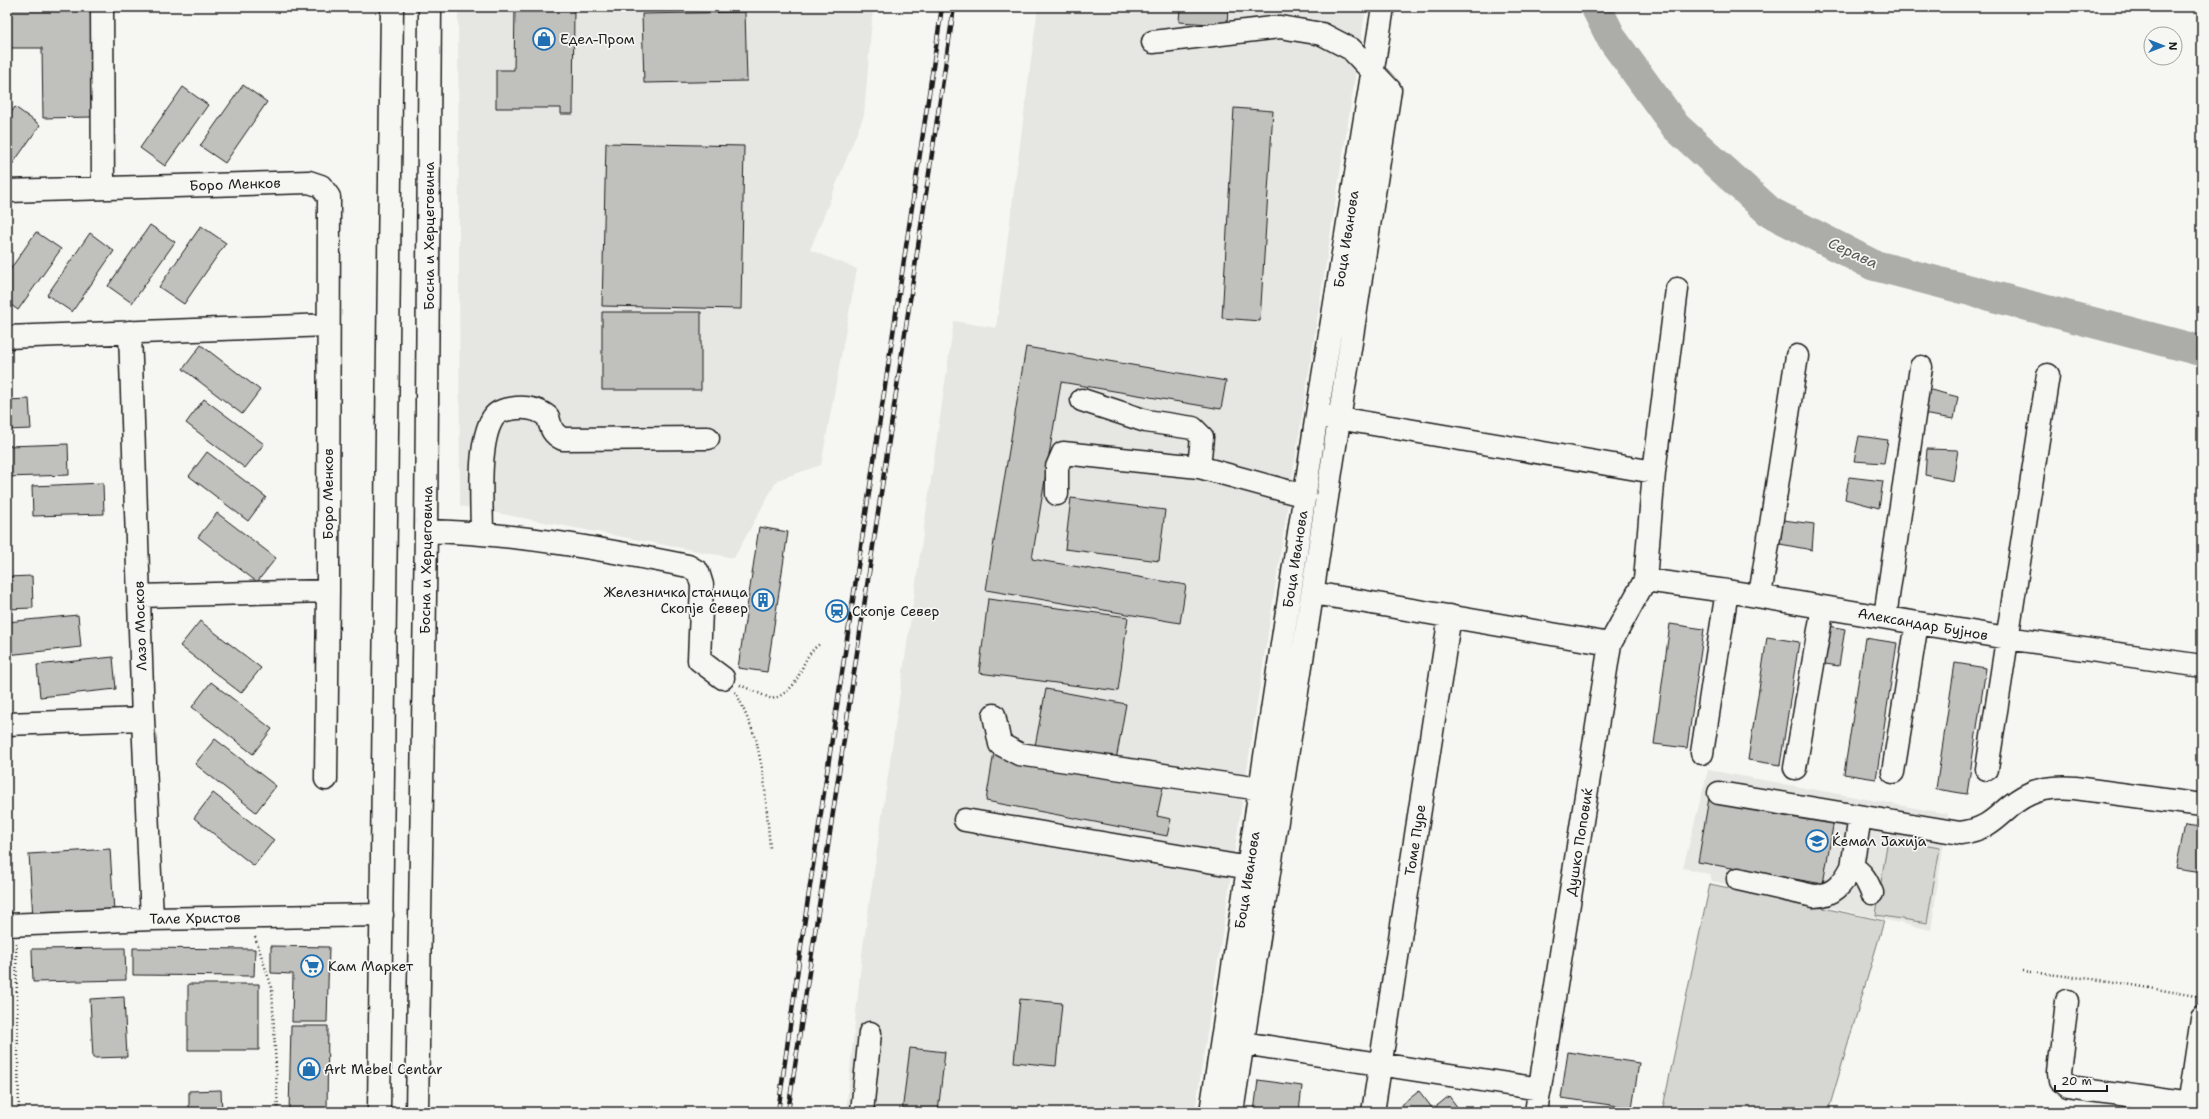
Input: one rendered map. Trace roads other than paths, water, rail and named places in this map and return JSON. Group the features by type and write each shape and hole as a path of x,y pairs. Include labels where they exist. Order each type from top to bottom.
{"street":[{"path":"102,7 103,187"},
{"path":"379,1112 392,7"},
{"name":"Босна и Херцеговина","path":"417,1112 426,531 430,7"},
{"name":"Боца Иванова","path":"1211,1112 1317,414 1383,7"},
{"path":"1153,42 1280,27 1322,34 1351,49 1373,74 1390,90 1232,1112"},
{"name":"Боро Менков","path":"7,191 309,182 321,186 329,197 326,780"},
{"path":"1645,580 1654,472 1677,289"},
{"path":"7,338 328,324"},
{"name":"Лазо Москов","path":"130,332 143,719 152,919"},
{"path":"1760,596 1797,356"},
{"path":"1885,617 1921,367"},
{"path":"1987,769 2048,375"},
{"path":"1082,400 1146,421 1193,428 1202,437 1199,467"},
{"path":"482,534 483,448 493,417 503,410 519,408 537,410 548,417 552,431 556,436 563,439 708,438"},
{"path":"1317,414 1654,472"},
{"path":"1056,494 1056,467 1063,453 1199,467 1305,496"},
{"path":"426,531 482,534 574,546 688,566 698,572 702,585 698,660 723,678"},
{"name":"Александар Бујнов","path":"1645,580 1760,596 2007,638 2202,666"},
{"name":"Душко Поповиќ","path":"1536,1112 1610,644 1645,580"},
{"path":"139,596 328,591"},
{"path":"1702,753 1727,591"},
{"path":"1313,593 1610,644"},
{"path":"1795,768 1823,607"},
{"name":"Томе Пуре","path":"1373,1112 1450,616"},
{"path":"1893,772 1917,623"},
{"path":"994,715 1000,744 1019,754 1260,789"},
{"path":"7,724 143,719"},
{"path":"1719,792 1960,833 1975,831 1995,820 2016,802 2030,794 2060,787 2202,804"},
{"path":"1738,879 1814,896 1823,896 1840,886 1852,867 1860,817"},
{"path":"965,820 1249,868"},
{"path":"1852,867 1860,871 1866,879 1872,893"},
{"path":"1244,896 1266,899"},
{"name":"Тале Христов","path":"11,925 152,919 382,915"},
{"path":"2067,1000 2059,1072 2060,1080 2069,1087 2189,1108 2202,1018"},
{"path":"862,1112 870,1033"},
{"path":"1243,1043 1540,1089"}],"waterway":[{"name":"Серава","path":"1596,7 1612,39 1676,127 1770,212 1873,265 2202,351"}],"railway":[{"path":"778,1112 802,939 942,7"},
{"path":"788,1112 954,7"}],"place":[{"name":"Едел-Пром","path":"544,39"},
{"name":"Железничка станица Скопје Север","path":"763,600"},
{"name":"Скопје Север","path":"837,611"},
{"name":"Ќемал Јахија","path":"1817,841"},
{"name":"Кам Маркет","path":"312,966"},
{"name":"Art Mebel Centar","path":"309,1069"}]}
